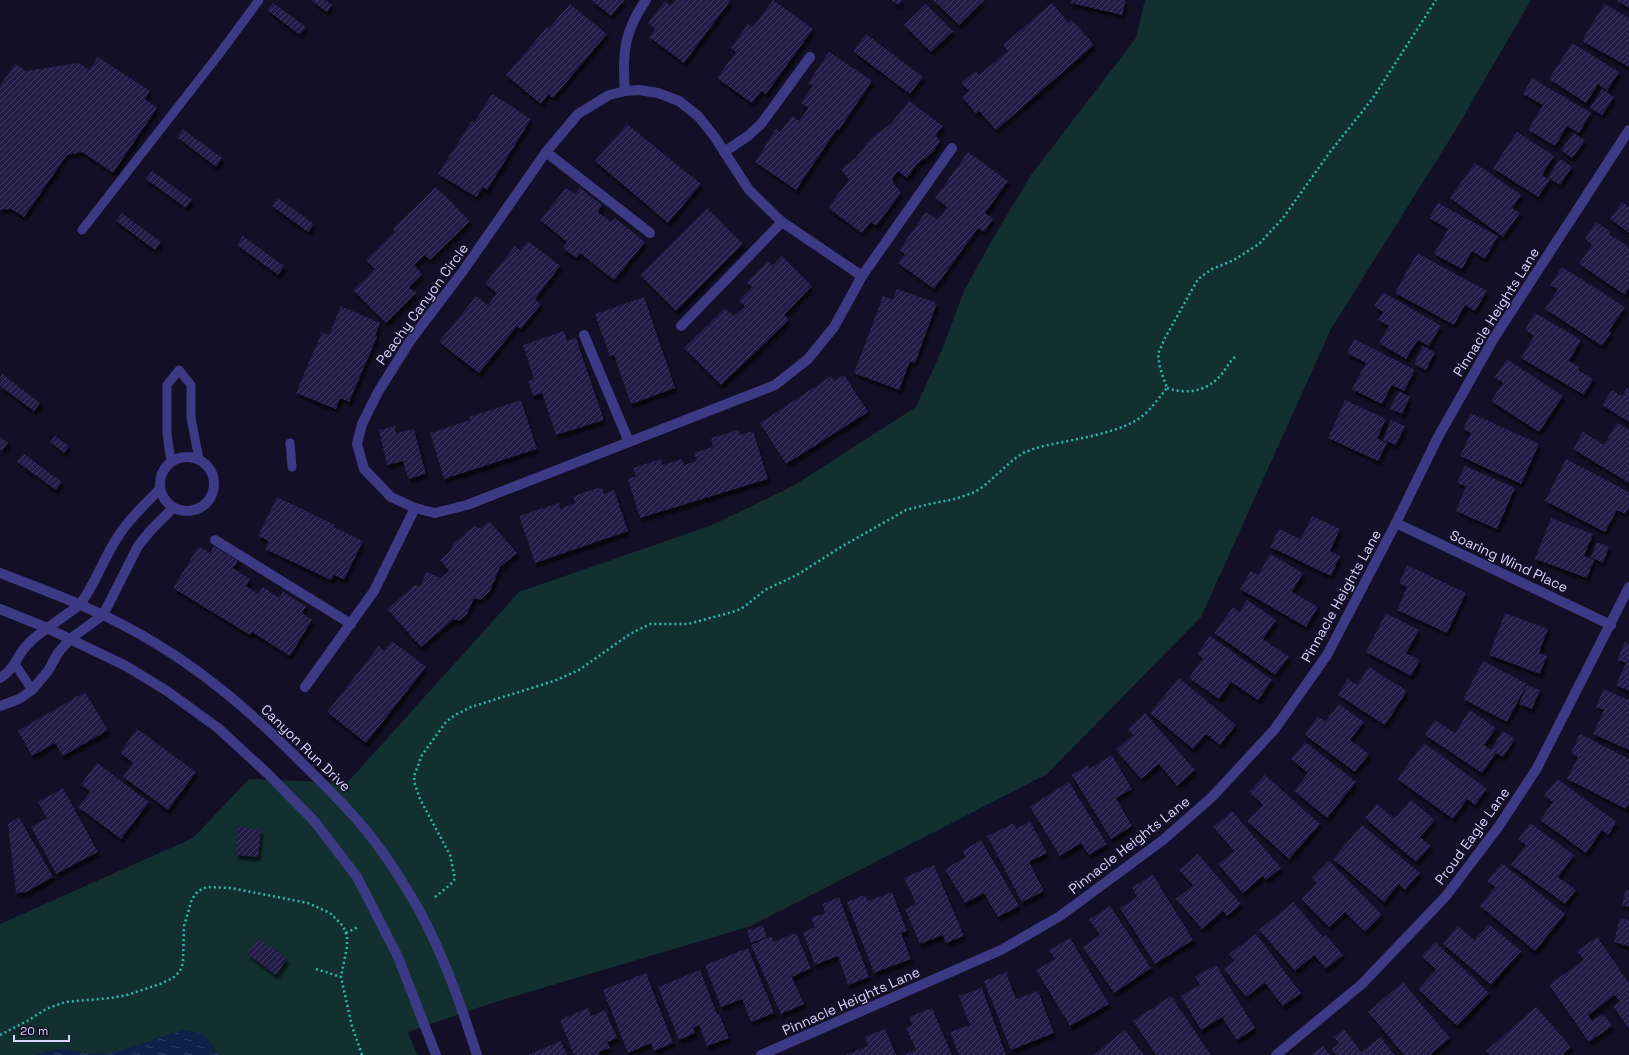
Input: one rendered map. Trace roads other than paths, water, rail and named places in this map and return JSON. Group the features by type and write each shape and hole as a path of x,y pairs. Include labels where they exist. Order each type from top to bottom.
{"street":[{"path":"625,91 623,65 627,36 637,13 646,0"},
{"path":"724,152 748,136 761,124 773,110 810,57"},
{"name":"Peachy Canyon Circle","path":"862,276 782,222 749,190 698,116 679,101 658,93 639,90 625,91 609,95 578,114 546,152 464,271 410,341 378,392 362,424 358,444 364,469 391,497 415,508 435,513 467,506 775,385 808,359 834,327 862,276 952,148"},
{"name":"Pinnacle Heights Lane","path":"761,1055 1001,950 1060,916 1163,840 1212,797 1274,730 1328,656 1438,437 1494,338 1629,130"},
{"path":"546,152 650,233"},
{"path":"681,326 782,222"},
{"path":"584,335 629,442"},
{"path":"185,456 199,459 210,469 214,476 213,493 208,501 201,507 192,511 182,511 173,508 162,496 160,489 161,473 171,461 185,456"},
{"path":"0,678 8,673 15,664 24,647 47,628 80,605 93,586 107,555 120,532 136,513 160,489"},
{"path":"0,706 19,699 32,690 48,672 58,653 70,639 103,615 138,546 151,530 173,508"},
{"path":"305,687 374,591 415,508"},
{"name":"Soaring Wind Place","path":"1396,523 1611,625"},
{"path":"215,540 351,624"},
{"name":"Canyon Run Drive","path":"0,572 103,615 154,642 217,686 246,710 283,744 349,810 376,842 419,910 445,965 461,1005 477,1055"},
{"name":"Proud Eagle Lane","path":"1276,1055 1362,984 1446,896 1499,826 1537,768 1629,587"},
{"path":"0,609 47,628 126,666 167,691 218,728 268,774 315,822 357,878 398,957 436,1055"}],"lane":[{"path":"82,230 220,53 259,0"},
{"path":"171,461 167,434 167,385 179,370 191,386 191,418 199,459"},
{"path":"290,443 292,467"},
{"path":"15,664 32,690"}],"water":[{"path":"183,1030 196,1032 205,1036 212,1044 218,1055 35,1055 61,1049 86,1053 116,1052"}]}
